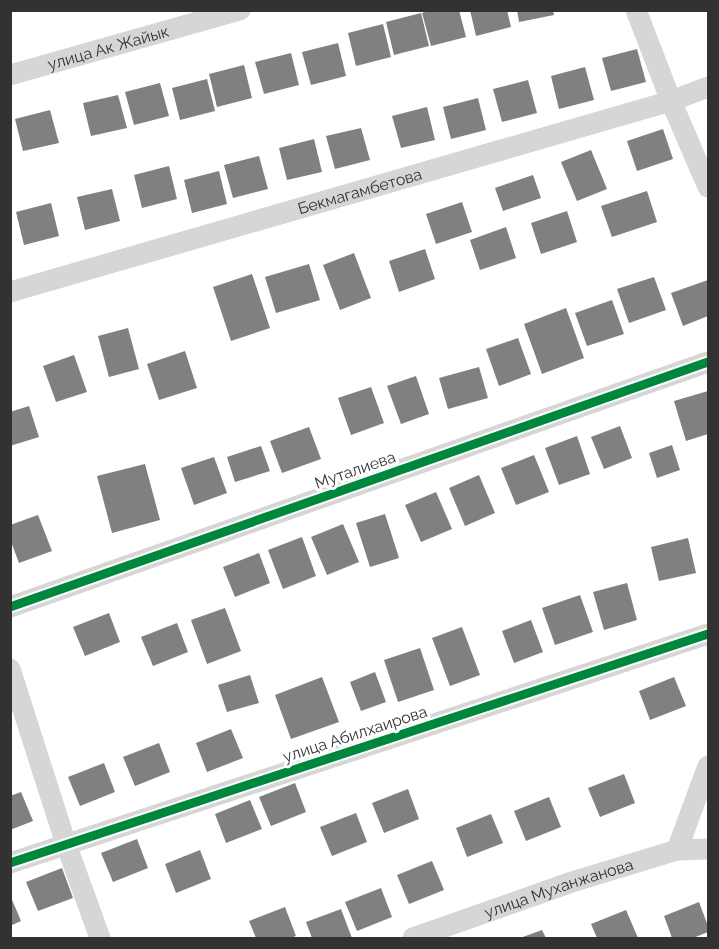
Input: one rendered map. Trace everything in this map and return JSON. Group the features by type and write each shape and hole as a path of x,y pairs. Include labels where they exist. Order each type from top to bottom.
{"street":[{"name":"улица Ак Жайык","path":"10,75 240,10"},
{"path":"636,10 671,101 708,187"},
{"name":"Бекмагамбетова","path":"10,292 671,101 708,87"},
{"name":"Муталиева","path":"10,607 708,362"},
{"name":"улица Абилхаирова","path":"10,863 708,634"},
{"path":"10,669 66,844 100,939"},
{"path":"677,850 708,766"},
{"name":"улица Муханжанова","path":"413,939 572,882 677,850 708,849"}],"building":[{"path":"432,10 459,10 466,37 431,46 422,13"},
{"path":"470,10 507,10 511,27 476,36"},
{"path":"517,10 553,10 554,15 519,22"},
{"path":"421,13 429,46 394,55 386,22"},
{"path":"383,24 391,57 356,66 348,33"},
{"path":"338,43 346,76 311,85 302,52"},
{"path":"637,49 646,82 611,91 602,58"},
{"path":"291,53 299,85 264,94 255,62"},
{"path":"244,65 252,98 217,107 209,74"},
{"path":"585,67 594,100 559,109 551,76"},
{"path":"207,79 215,111 180,120 172,88"},
{"path":"528,80 537,113 502,122 493,89"},
{"path":"160,83 169,116 134,125 125,92"},
{"path":"118,95 127,128 91,136 83,103"},
{"path":"478,98 486,130 451,139 443,107"},
{"path":"427,107 435,140 401,148 392,116"},
{"path":"50,110 59,143 23,151 15,119"},
{"path":"361,128 370,160 335,169 326,136"},
{"path":"663,129 673,159 637,171 627,141"},
{"path":"314,139 322,172 287,180 279,148"},
{"path":"591,150 607,189 577,201 561,162"},
{"path":"259,156 268,189 233,198 224,165"},
{"path":"169,166 177,199 142,208 134,175"},
{"path":"219,171 227,204 192,213 184,180"},
{"path":"533,175 541,198 503,211 495,188"},
{"path":"112,189 120,221 85,230 77,197"},
{"path":"647,191 657,222 612,237 601,206"},
{"path":"462,202 472,232 436,244 426,214"},
{"path":"51,203 59,236 24,245 16,212"},
{"path":"567,211 577,242 541,254 531,223"},
{"path":"506,227 516,258 480,270 470,240"},
{"path":"425,249 435,279 399,292 389,261"},
{"path":"354,253 371,298 340,310 323,265"},
{"path":"309,264 320,300 276,313 265,277"},
{"path":"252,274 270,328 231,341 213,287"},
{"path":"654,277 666,310 629,323 617,289"},
{"path":"708,280 708,316 683,326 671,293"},
{"path":"612,300 624,334 587,346 575,313"},
{"path":"566,308 584,358 542,374 524,324"},
{"path":"128,328 139,369 109,377 98,336"},
{"path":"518,338 531,374 499,386 486,349"},
{"path":"185,351 197,388 159,400 147,364"},
{"path":"74,355 87,392 56,402 43,366"},
{"path":"479,367 488,398 448,409 439,378"},
{"path":"416,376 429,414 401,424 387,386"},
{"path":"371,387 384,423 351,435 338,398"},
{"path":"708,391 708,434 686,441 674,401"},
{"path":"29,406 39,437 10,446 10,412"},
{"path":"620,426 632,458 604,469 591,437"},
{"path":"309,427 321,459 282,473 270,441"},
{"path":"577,436 590,474 559,485 545,448"},
{"path":"672,445 680,470 657,478 649,453"},
{"path":"261,446 270,471 235,482 227,457"},
{"path":"534,455 549,492 516,505 501,468"},
{"path":"214,457 227,493 194,505 181,468"},
{"path":"145,464 160,520 112,533 97,476"},
{"path":"479,475 495,513 465,526 449,488"},
{"path":"436,492 452,529 421,542 405,505"},
{"path":"385,514 399,558 370,567 356,523"},
{"path":"38,515 52,551 19,563 10,539 10,525"},
{"path":"343,524 359,562 327,575 311,537"},
{"path":"302,537 316,576 283,589 268,550"},
{"path":"688,538 696,573 659,581 651,547"},
{"path":"259,553 270,583 235,597 223,567"},
{"path":"627,583 637,620 604,630 593,592"},
{"path":"580,595 593,632 555,645 542,608"},
{"path":"225,608 241,651 207,664 191,620"},
{"path":"109,613 120,642 85,656 73,627"},
{"path":"531,620 543,652 514,663 502,631"},
{"path":"177,623 188,652 153,666 141,637"},
{"path":"462,627 480,675 450,686 432,638"},
{"path":"420,648 434,690 398,702 384,660"},
{"path":"375,672 386,702 361,711 350,682"},
{"path":"250,675 259,703 227,712 218,685"},
{"path":"322,677 339,722 291,739 275,695"},
{"path":"674,677 686,706 650,720 639,691"},
{"path":"231,729 243,758 207,772 196,743"},
{"path":"159,743 170,772 135,786 123,757"},
{"path":"104,763 115,792 80,806 68,777"},
{"path":"624,774 635,803 600,817 588,788"},
{"path":"295,783 306,812 271,826 259,797"},
{"path":"408,789 419,819 384,833 372,803"},
{"path":"21,792 33,821 10,830 10,796"},
{"path":"549,797 561,827 526,841 514,811"},
{"path":"250,800 262,829 226,843 215,814"},
{"path":"356,813 367,842 332,856 320,827"},
{"path":"491,814 503,843 467,857 456,828"},
{"path":"137,839 148,868 113,882 101,853"},
{"path":"200,850 211,879 176,893 165,864"},
{"path":"432,861 444,890 409,904 397,875"},
{"path":"62,868 73,898 38,911 26,882"},
{"path":"381,888 392,917 357,931 345,902"},
{"path":"10,895 21,921 10,926"},
{"path":"699,902 708,932 693,938 672,938 664,916"},
{"path":"285,907 296,936 256,938 249,921"},
{"path":"341,909 352,938 312,938 306,922"},
{"path":"626,910 638,938 597,938 591,924"},
{"path":"542,930 546,938 520,938"}],"cycle path":[{"path":"10,607 708,362"},
{"path":"10,863 708,634"}]}
